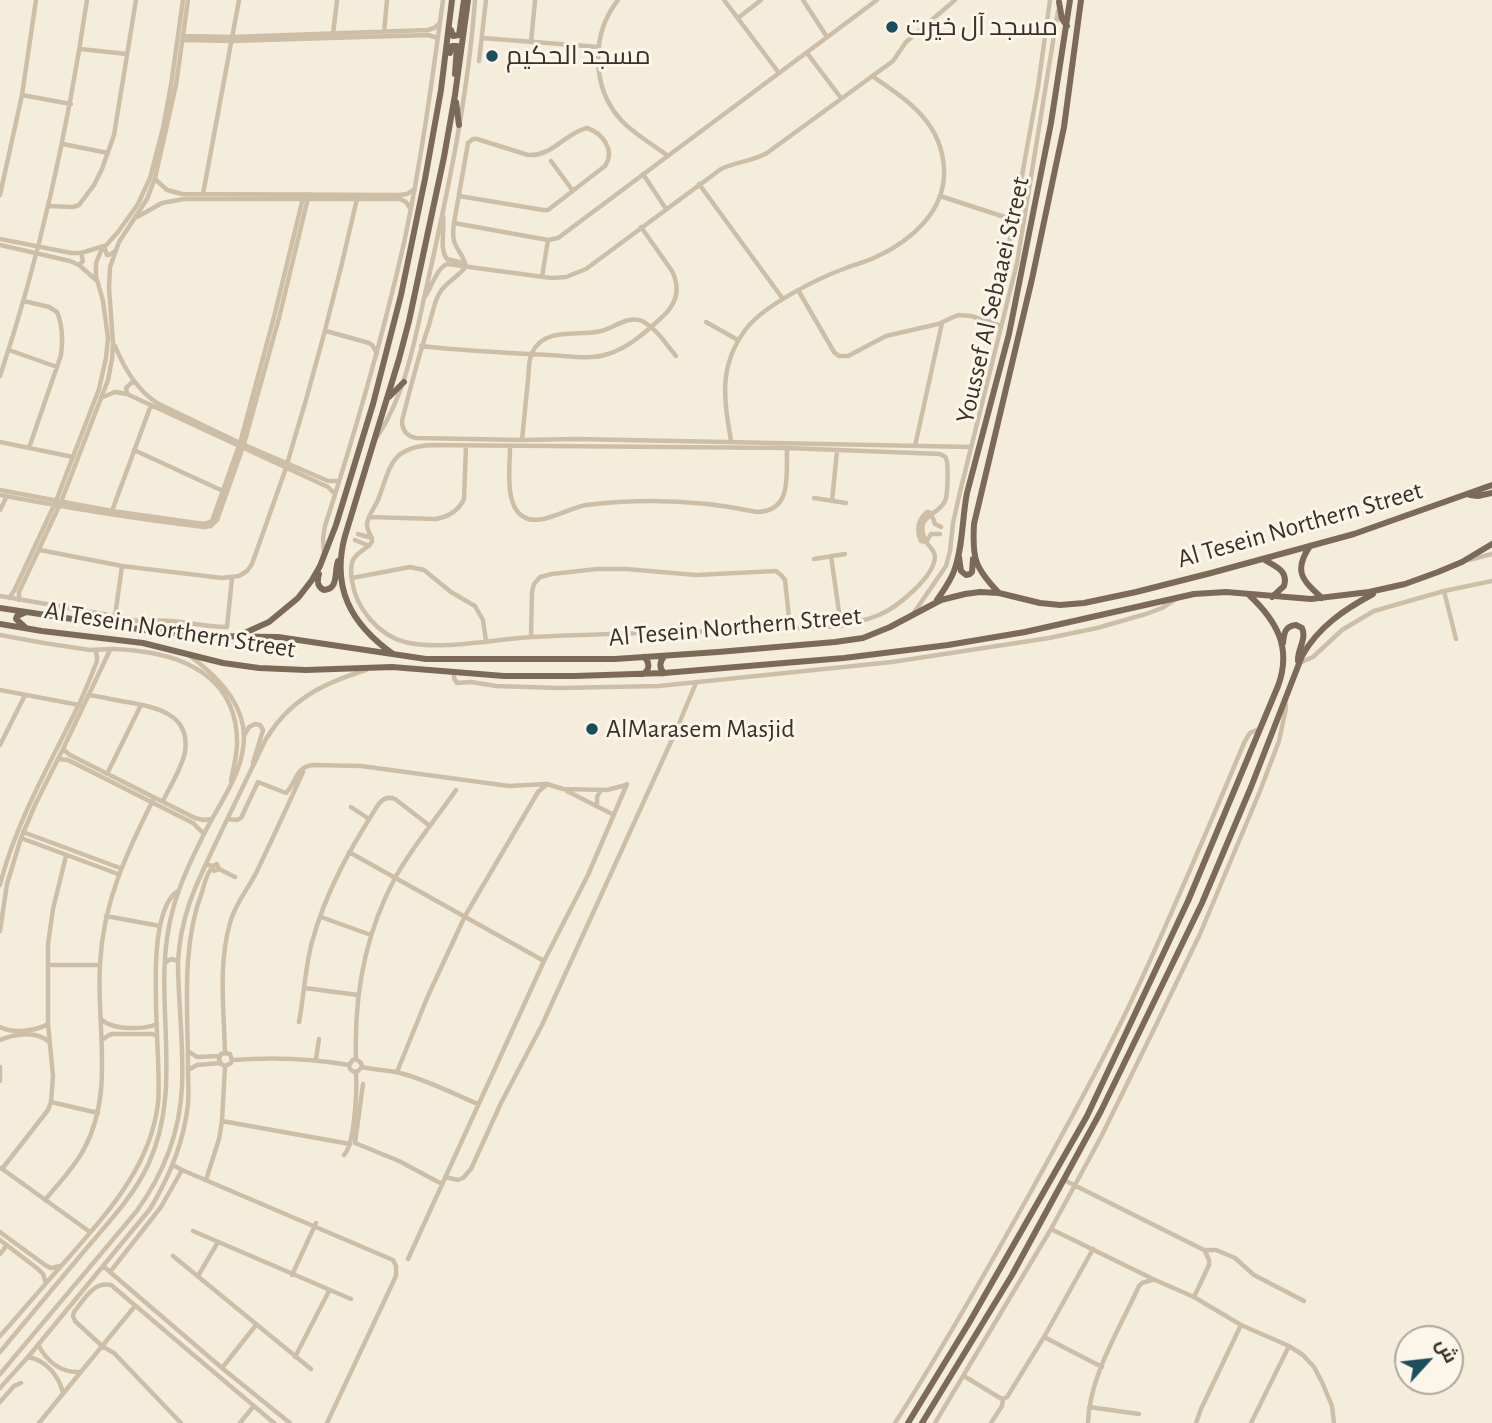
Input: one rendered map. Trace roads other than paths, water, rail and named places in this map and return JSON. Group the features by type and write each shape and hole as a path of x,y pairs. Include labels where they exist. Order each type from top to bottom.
{"main road":[{"path":"239,636 270,622 298,598 324,558 340,512 393,330 426,149 441,90 453,0"},
{"path":"451,21 452,35 458,36 466,0"},
{"path":"320,565 318,584 322,589 330,589 335,583 335,571 351,535 406,333 456,93 466,0"},
{"name":"Youssef Al Sebaaei Street","path":"935,603 950,581 958,556 965,505 1009,334 1051,123 1070,0"},
{"name":"Youssef Al Sebaaei Street","path":"975,557 973,542 976,512 1032,279 1064,127 1081,0"},
{"path":"1059,1 1061,15 1067,26"},
{"path":"441,90 454,45 458,49 455,72 459,125"},
{"path":"1051,123 1055,128 1064,127"},
{"path":"1048,139 1056,136 1061,141"},
{"path":"397,273 405,275"},
{"path":"393,330 399,335 406,333"},
{"path":"389,344 398,343 402,348"},
{"path":"388,399 404,382"},
{"path":"360,414 369,416"},
{"path":"966,465 975,468"},
{"name":"Al Tesein Northern Street","path":"0,608 141,630 299,640 436,659 602,659 665,656 850,640 880,632 935,603 958,595 980,592 999,593 1045,604 1076,604 1136,592 1370,528 1492,485"},
{"path":"1468,494 1478,496 1492,493"},
{"name":"Al Tesein Northern Street","path":"0,623 143,643 223,663 259,668 306,670 376,667 516,676 664,673 858,657 961,643 1208,592 1322,598 1382,590 1416,581 1465,561 1492,544"},
{"path":"1310,546 1302,557 1301,571 1307,584 1322,598"},
{"path":"341,556 341,584 351,612 372,636 395,655"},
{"path":"958,556 961,571 965,575 972,572 972,561 975,557"},
{"path":"975,557 982,575 999,593"},
{"path":"1263,559 1282,571 1286,577 1284,586 1272,597"},
{"path":"922,1423 995,1303 1107,1100 1202,903 1251,787 1298,663 1309,643 1350,608 1382,590"},
{"path":"1249,595 1271,620 1283,643"},
{"path":"0,608 5,617 0,623"},
{"path":"25,612 17,615 16,619 26,628"},
{"path":"908,1423 969,1323 1087,1116 1188,901 1281,677 1284,632 1296,625 1302,628 1304,636 1298,663"},
{"path":"664,673 660,664 665,656"},
{"path":"643,674 649,666 644,657"},
{"path":"995,1303 1005,1308"}],"street":[{"path":"1,191 22,94 36,0"},
{"path":"0,376 49,206 71,104 87,0"},
{"path":"49,206 73,207 82,203 94,185 108,153 117,117 136,0"},
{"path":"104,246 107,255 114,251 147,199 155,178 168,127 186,0"},
{"path":"203,194 239,0"},
{"path":"334,36 338,0"},
{"path":"384,32 387,0"},
{"path":"324,558 323,538 382,337 414,190 426,149 443,0"},
{"path":"375,440 397,402 404,382 424,298 459,125 475,0"},
{"path":"479,61 486,0"},
{"path":"618,0 606,20 599,47 601,85 616,113 629,127 668,156"},
{"path":"723,0 779,73"},
{"path":"738,18 761,0"},
{"path":"803,0 827,37"},
{"path":"454,223 548,240 560,237 877,0"},
{"path":"424,298 441,267 447,264 542,277 559,278 580,272 699,184 730,164 760,157 872,76 895,59 906,41 955,0"},
{"path":"991,323 1014,220 1038,87 1050,0"},
{"path":"531,42 536,1"},
{"path":"946,528 971,447 1017,263 1059,1"},
{"path":"334,36 428,30 440,24"},
{"path":"181,38 428,34 438,38"},
{"path":"9,598 58,504 99,389 107,352 103,301 96,263 104,246 114,237 138,204 150,177 181,38"},
{"path":"482,38 599,47"},
{"path":"80,49 127,54"},
{"path":"807,52 841,98"},
{"path":"731,441 725,382 729,362 738,341 752,321 798,290 878,256 904,241 928,217 940,197 944,166 939,145 930,126 909,101 872,76"},
{"path":"22,94 71,104"},
{"path":"459,197 545,210 552,208 605,166 610,152 608,146 589,128 582,129 546,153 536,156 473,139 467,145 454,223 454,242 466,266"},
{"path":"62,144 108,153"},
{"path":"551,160 573,191"},
{"path":"643,174 666,209"},
{"path":"155,178 167,190 177,194 400,199 407,202 410,208"},
{"path":"699,184 783,299"},
{"path":"167,190 164,197 167,202"},
{"path":"134,219 151,208 184,199 400,195 414,190"},
{"path":"0,492 130,518 209,527 217,520 277,318 306,197"},
{"path":"940,197 1014,220"},
{"path":"40,551 122,566 222,578 240,576 247,571 252,564 287,466 326,331 357,199"},
{"path":"442,212 443,254 447,259 466,266"},
{"path":"421,346 594,357 606,355 625,346 670,309 677,294 672,271 641,227"},
{"path":"0,239 79,265 98,285"},
{"path":"542,277 548,240"},
{"path":"0,246 81,253 104,246"},
{"path":"19,600 19,592 40,551 111,369 113,343 109,278 114,251"},
{"path":"79,265 83,258 81,253"},
{"path":"466,266 439,293 421,346 402,421 405,433 416,438 731,441 971,447"},
{"path":"98,285 105,275 109,278"},
{"path":"798,290 834,352 842,357 892,334 943,322 962,314 1001,326"},
{"path":"23,301 54,309 61,324 62,340 61,355 29,448"},
{"path":"522,440 531,354 549,338 563,334 597,332 630,320 642,321 657,332 676,356"},
{"path":"706,322 738,341"},
{"path":"915,446 943,322"},
{"path":"326,331 369,343 377,353"},
{"path":"369,343 382,337"},
{"path":"113,343 135,382 147,396 241,445"},
{"path":"9,350 57,366"},
{"path":"127,394 126,388 135,382"},
{"path":"102,397 115,392 127,394 287,466 328,487 335,494"},
{"path":"112,511 151,405"},
{"path":"0,442 73,457"},
{"path":"0,492 7,496 58,504 206,524 213,519 241,445"},
{"path":"574,445 937,453 944,456 947,463 946,498 922,528 926,542 934,552 934,560 925,577 911,594 890,610 841,626 531,637 423,645 402,641 384,632 359,603 354,591 352,564 372,542 367,525 395,458 402,452 420,446 510,447 574,445"},
{"path":"370,517 435,519 453,513 464,499 466,446"},
{"path":"510,447 510,496 517,512 523,517 537,520 582,506 630,502 693,502 766,512 782,500 785,491 787,449"},
{"path":"134,450 223,491"},
{"path":"832,501 837,451"},
{"path":"287,466 328,481 340,480"},
{"path":"0,510 7,496"},
{"path":"814,498 846,503"},
{"path":"911,616 943,571 949,556 951,536 946,528 935,524 932,513"},
{"path":"926,542 931,534 951,536"},
{"path":"351,535 372,538"},
{"path":"351,535 369,546"},
{"path":"814,559 845,554"},
{"path":"1465,561 1492,554"},
{"path":"831,556 841,626"},
{"path":"115,616 122,566"},
{"path":"352,578 410,567 424,570 445,587 472,603 483,620 486,641"},
{"path":"531,637 532,592 540,577 597,569 696,575 776,571 785,580 790,627"},
{"path":"145,622 159,620 227,627 232,578"},
{"path":"1298,663 1312,657 1337,634 1365,615 1444,591 1492,581"},
{"path":"1444,591 1456,639"},
{"path":"0,596 115,616 175,628 195,635"},
{"path":"454,672 454,680 458,684 471,682 496,686 559,688 654,686 892,662 1049,638 1132,619 1162,608 1179,597"},
{"path":"0,635 95,650 140,651 173,658 193,666 213,682 227,701 236,728 237,750 231,784"},
{"path":"0,931 7,884 22,835 111,649"},
{"path":"7,884 0,884 14,841 26,810 79,705 97,661 95,650"},
{"path":"187,653 225,687 237,709 244,735"},
{"path":"2,1372 136,1212 153,1186 158,1166 172,1141 180,1107 182,1072 178,961 185,915 192,891 275,725 296,703 329,682 376,667"},
{"path":"445,1177 458,1180 471,1169 501,1103 542,1025 676,733 696,682"},
{"path":"0,690 79,705"},
{"path":"0,745 25,695"},
{"path":"89,695 155,708 168,713 177,721 186,744 183,760 163,802"},
{"path":"935,1423 1051,1229 1101,1137 1157,1023 1209,913 1275,754 1286,708 1284,700"},
{"path":"107,774 141,705"},
{"path":"0,1352 125,1202 150,1161 162,1125 167,1095 165,963 172,912 204,834 231,784 240,761 244,735 249,727 255,724 260,725 263,730 253,767"},
{"path":"895,1423 977,1289 1081,1103 1160,939 1245,741 1253,731 1261,727"},
{"path":"64,749 70,755 193,823 204,834"},
{"path":"59,759 68,760 200,820 212,819"},
{"path":"228,819 242,818 258,782 286,793 301,769 308,765 360,766 509,786 547,784 564,789 614,815"},
{"path":"206,1180 222,1121 223,964 230,922 256,874 303,772"},
{"path":"397,1072 465,916 538,792 547,784"},
{"path":"408,1259 544,961 588,875 627,784 602,790 564,789"},
{"path":"356,1059 358,995 371,934 396,877 456,790"},
{"path":"597,806 597,797 602,790"},
{"path":"299,1022 313,942 334,881 380,801 391,797 430,826"},
{"path":"45,1200 80,1156 98,1113 102,1082 99,965 106,916 119,871 153,800"},
{"path":"351,807 369,819"},
{"path":"22,835 66,856 119,871"},
{"path":"22,835 119,871"},
{"path":"349,852 544,961"},
{"path":"66,856 48,944 48,1024 53,1076 51,1102 48,1110 1,1168 90,1232"},
{"path":"206,864 235,877"},
{"path":"0,1388 150,1209 172,1166 184,1132 188,1102 188,956 198,902 207,874 214,869"},
{"path":"0,1336 112,1206 135,1172 150,1139 159,1096 155,967 160,926 167,902 179,891"},
{"path":"185,915 194,918"},
{"path":"106,916 160,926"},
{"path":"321,917 371,934"},
{"path":"166,941 172,944 179,942"},
{"path":"165,963 171,959 178,961"},
{"path":"49,965 99,965"},
{"path":"305,988 358,995"},
{"path":"101,1020 114,1027 151,1027 158,1024"},
{"path":"180,1022 188,1023"},
{"path":"0,1027 7,1031 33,1029 48,1024"},
{"path":"101,1041 113,1034 158,1036"},
{"path":"0,1040 16,1035 36,1035 49,1042"},
{"path":"316,1059 319,1039"},
{"path":"188,1051 197,1057 230,1054 232,1060"},
{"path":"197,1057 197,1065"},
{"path":"188,1070 197,1065 262,1058 316,1059 349,1065"},
{"path":"356,1059 362,1067 397,1072 478,1104"},
{"path":"349,1065 356,1059"},
{"path":"349,1065 351,1070 356,1072"},
{"path":"0,1067 0,1081"},
{"path":"356,1072 362,1067"},
{"path":"344,1155 348,1151 354,1110 356,1072"},
{"path":"363,1084 355,1143 399,1161 442,1184"},
{"path":"51,1102 98,1113"},
{"path":"180,1107 188,1102"},
{"path":"222,1121 349,1144"},
{"path":"150,1161 158,1166"},
{"path":"172,1166 393,1259 397,1269 396,1276 327,1423"},
{"path":"110,1272 156,1214 181,1170"},
{"path":"141,1179 149,1180 153,1186"},
{"path":"1064,1180 1204,1250 1216,1250 1232,1256 1254,1275 1304,1301"},
{"path":"292,1275 315,1225"},
{"path":"1051,1229 1194,1297 1241,1325 1289,1346 1309,1360 1318,1374 1332,1406 1334,1423"},
{"path":"194,1231 351,1299"},
{"path":"0,1232 44,1265 51,1268 61,1266"},
{"path":"0,1240 40,1272 46,1283"},
{"path":"198,1276 218,1242"},
{"path":"0,1254 7,1245"},
{"path":"80,1245 86,1250"},
{"path":"990,1423 1044,1337 1093,1250"},
{"path":"1194,1297 1209,1265 1204,1250"},
{"path":"173,1256 311,1370"},
{"path":"103,1266 290,1423"},
{"path":"89,1268 96,1275"},
{"path":"1088,1423 1094,1386 1102,1367 1139,1286 1153,1279"},
{"path":"114,1353 102,1346 73,1316 94,1288 103,1284 111,1284 274,1423"},
{"path":"295,1357 329,1291"},
{"path":"42,1422 135,1306"},
{"path":"222,1368 256,1325"},
{"path":"1196,1423 1241,1325"},
{"path":"1044,1337 1102,1367"},
{"path":"109,1338 114,1353 181,1423"},
{"path":"38,1345 60,1369 81,1372"},
{"path":"1251,1423 1289,1346"},
{"path":"39,1360 44,1354"},
{"path":"28,1357 39,1360 55,1374 63,1394"},
{"path":"2,1372 20,1367"},
{"path":"55,1374 60,1369"},
{"path":"964,1376 1003,1399"},
{"path":"0,1402 13,1386 21,1383"},
{"path":"240,1423 253,1407"},
{"path":"1089,1407 1139,1414"}],"place":[{"name":"مسجد آل خيرت","path":"892,27"},
{"name":"مسجد الحكيم","path":"492,56"},
{"name":"AlMarasem Masjid","path":"592,729"}]}
